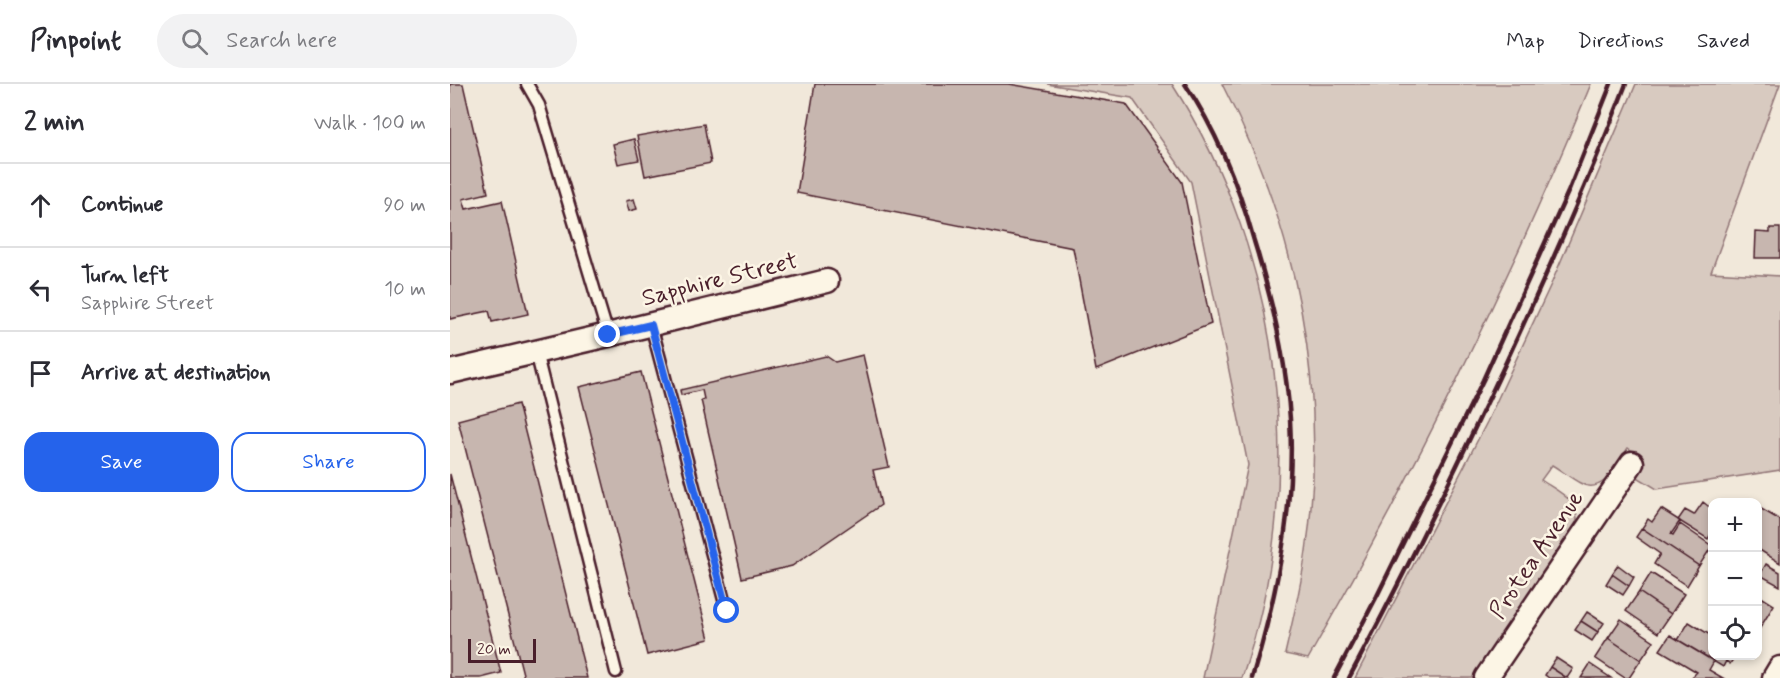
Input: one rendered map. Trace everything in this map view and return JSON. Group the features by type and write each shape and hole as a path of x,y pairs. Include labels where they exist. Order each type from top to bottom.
{"street":[{"name":"Sapphire Street","path":"450,372 827,281"},
{"name":"Protea Avenue","path":"1486,678 1632,463"},
{"path":"1774,678 1780,668"}],"lane":[{"path":"527,84 539,105 608,335"},
{"path":"651,325 727,611"},
{"path":"536,352 616,672"}],"shaded area":[{"path":"1047,84 1172,84 1210,151 1240,222 1261,297 1274,373 1279,450 1275,527 1263,604 1242,678 1203,678 1248,465 1191,182 1132,98"},
{"path":"1222,84 1591,84 1527,232 1459,376 1386,518 1308,659 1285,654 1304,564 1312,490 1314,430 1310,370 1301,311 1288,252 1270,195 1248,139"},
{"path":"1636,84 1780,84 1711,272 1780,276 1780,470 1657,489 1634,475 1644,459 1628,448 1609,476 1596,486 1580,483 1552,465 1541,480 1568,498 1576,510 1576,526 1473,678 1355,678 1487,422 1552,282"}],"building":[{"path":"450,84 463,84 488,193 463,199 466,209 502,201 528,314 492,322 489,311 450,319"},
{"path":"815,84 1009,84 1126,104 1182,182 1211,324 1096,370 1073,248 797,193"},
{"path":"704,124 711,163 645,176 637,136"},
{"path":"634,139 639,160 618,164 613,144"},
{"path":"634,199 637,209 629,211 626,201"},
{"path":"1770,228 1780,228 1780,258 1755,258 1756,232 1770,233"},
{"path":"863,355 889,467 873,470 881,505 792,566 742,578 701,400 704,399 702,390 681,395 680,390 826,356 835,362"},
{"path":"641,372 709,639 647,655 579,387"},
{"path":"518,404 587,678 524,678 458,420"},
{"path":"450,474 501,673 481,678 450,678"},
{"path":"1703,502 1708,506 1708,539 1678,520 1685,510 1694,515"},
{"path":"1661,509 1680,521 1671,534 1673,535 1680,524 1708,543 1708,552 1699,566 1642,528 1648,519 1652,522"},
{"path":"1762,509 1780,520 1780,563 1762,552"},
{"path":"1642,528 1699,566 1687,586 1654,564 1660,554 1636,537"},
{"path":"1766,564 1780,572 1780,586 1762,576"},
{"path":"1618,565 1634,577 1629,586 1612,574"},
{"path":"1651,573 1684,594 1671,614 1639,592"},
{"path":"1612,574 1629,586 1623,595 1606,584"},
{"path":"1639,592 1671,614 1658,633 1626,611"},
{"path":"1762,598 1774,605 1762,625"},
{"path":"1587,612 1604,623 1598,632 1581,621"},
{"path":"1621,619 1654,641 1641,660 1608,638"},
{"path":"1581,621 1598,632 1592,641 1575,630"},
{"path":"1689,622 1708,634 1708,658 1678,640"},
{"path":"1670,635 1708,657 1708,660 1714,661 1709,670 1723,678 1691,678 1697,672 1660,650"},
{"path":"1608,638 1641,660 1629,678 1625,678 1595,658"},
{"path":"1556,658 1573,669 1567,678 1550,667"},
{"path":"1711,660 1732,660 1730,664 1726,661 1723,667"},
{"path":"1590,664 1611,678 1581,678"},
{"path":"1550,667 1567,678 1549,678 1545,675"}],"railway":[{"path":"1185,84 1217,140 1241,200 1272,307 1282,351 1288,396 1291,451 1287,517 1276,583 1252,678"},
{"path":"1334,678 1483,380 1568,192 1611,84"},
{"path":"1349,678 1430,520 1507,360 1569,223 1626,84"}],"route":[{"path":"608,335 651,325 727,611"}]}
